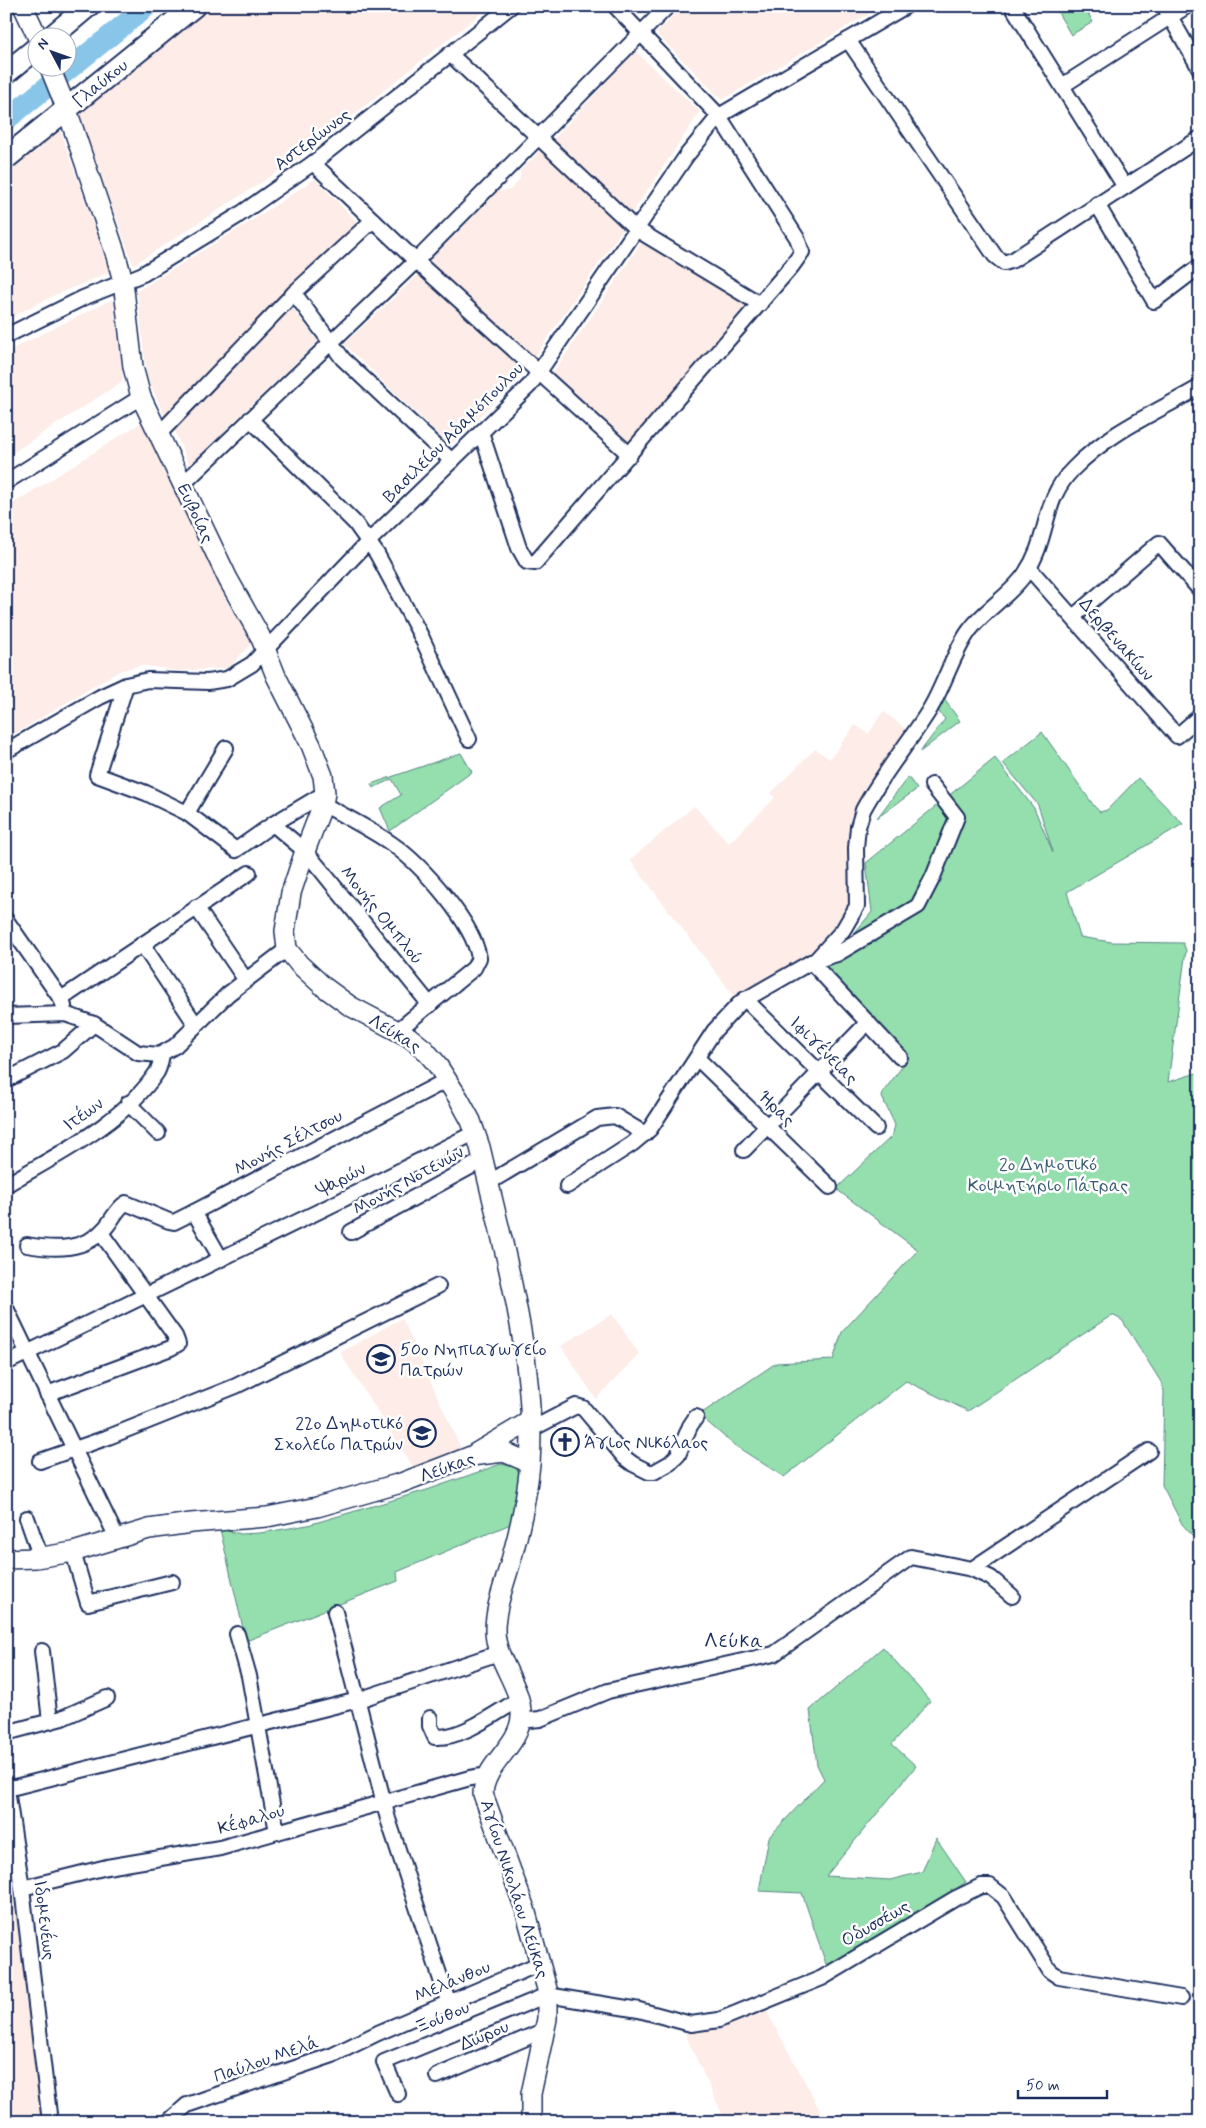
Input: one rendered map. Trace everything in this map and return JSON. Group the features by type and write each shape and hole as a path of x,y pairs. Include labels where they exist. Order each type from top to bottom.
{"main road":[{"path":"23,6 33,28"},
{"path":"62,28 88,6"},
{"name":"Γλαύκου","path":"6,158 65,106 194,6"},
{"path":"6,73 28,55"},
{"name":"Ευβοίας","path":"54,78 105,219 123,281 133,368 141,397 228,579 266,650 276,676 318,762 324,798"},
{"path":"287,949 285,931 288,911 304,851 324,798"},
{"name":"Λεύκας","path":"6,1559 41,1558 73,1552 117,1538 172,1525 267,1517 317,1507 409,1480 471,1456 504,1452 530,1463 530,1425 518,1322 476,1132 447,1080 424,1049 397,1031 350,1006 324,987 299,964 287,949"},
{"path":"471,1456 530,1425"},
{"path":"520,1721 518,1700 499,1654 495,1631 497,1613 523,1510 530,1463"},
{"name":"Αγίου Νικολάου Λεύκας","path":"520,1721 516,1734 488,1775 483,1789 484,1800 519,1891 541,1963 547,1995 545,2030 530,2094 530,2122"}],"street":[{"name":"Αστερίωνος","path":"6,336 157,266 236,217 313,163 511,6"},
{"path":"481,432 519,548 524,558 531,564 542,557 760,304 792,266 802,249 734,136 719,116 614,6"},
{"path":"183,484 416,260 668,6"},
{"name":"Βασιλείου Αδαμόπουλου","path":"6,751 100,697 126,685 148,680 208,682 227,679 252,664 369,541 539,373 692,149 719,116 906,6"},
{"path":"1012,6 1124,187"},
{"path":"1062,86 1167,12 1187,6"},
{"path":"1167,12 1200,69"},
{"path":"848,40 1000,261 1004,263 1014,260 1200,138"},
{"path":"450,54 636,229 760,304"},
{"path":"313,163 416,260 630,455"},
{"path":"1098,204 1154,301 1200,266"},
{"path":"159,434 294,293 373,220"},
{"path":"294,293 344,359 452,460"},
{"path":"813,962 843,930 857,906 856,834 865,806 944,686 958,650 970,631 988,610 1016,585 1029,568 1042,541 1054,493 1073,468 1116,432 1200,387"},
{"path":"6,482 141,397"},
{"path":"250,420 355,523 369,541 421,636 469,739"},
{"path":"1073,617 1159,544 1200,590"},
{"name":"Δερβενακίων","path":"1029,568 1177,736 1200,716"},
{"path":"126,685 97,775 146,793 187,813 236,850 272,824 324,798 404,853 454,910 470,935 479,958 474,968 397,1031"},
{"path":"187,813 226,748"},
{"path":"568,1186 645,1134 724,1019 745,999 813,962 837,954 918,906 933,877 957,817 932,785"},
{"name":"Μονής Ομπλού","path":"272,824 304,851 430,1004"},
{"path":"61,999 249,873"},
{"path":"196,907 245,980"},
{"path":"6,920 61,999 65,1014"},
{"path":"142,944 196,1025"},
{"path":"6,1016 65,1014 94,1024 138,1053 154,1056 162,1054 175,1046 245,980 287,949"},
{"path":"813,962 900,1057"},
{"name":"Ιφιγένειας","path":"745,999 876,1128"},
{"path":"744,1150 819,1070 868,1022"},
{"path":"6,1080 63,1051 94,1024"},
{"name":"Ιτέων","path":"6,1185 80,1140 128,1103 158,1071 162,1054"},
{"name":"Ήρας","path":"697,1058 830,1186"},
{"name":"Μονής Σέλτσου","path":"101,1233 126,1203 169,1222 174,1222 447,1080"},
{"path":"128,1103 158,1133"},
{"path":"488,1183 597,1118 615,1116 645,1134"},
{"name":"Ψαρών","path":"6,1363 476,1132"},
{"name":"Μονής Νοτενών","path":"352,1232 483,1160"},
{"path":"194,1212 221,1259"},
{"path":"27,1246 51,1249 71,1247 87,1242 101,1233 146,1294 178,1342 176,1346 47,1394"},
{"path":"40,1461 74,1450 236,1386 438,1286"},
{"path":"6,1308 117,1538"},
{"path":"530,1425 576,1406 583,1408 632,1464 644,1470 654,1472 670,1463 678,1455 696,1416"},
{"path":"972,1569 1149,1451"},
{"path":"26,1518 41,1558"},
{"path":"73,1552 88,1603 172,1582"},
{"path":"520,1721 540,1719 608,1692 774,1654 911,1557 972,1569 991,1578 1012,1596"},
{"path":"335,1612 383,1803 449,2004"},
{"path":"238,1634 249,1676 277,1832"},
{"path":"42,1651 50,1722"},
{"path":"7,1786 358,1700 499,1654"},
{"path":"6,1733 70,1716 107,1698"},
{"path":"430,1718 430,1726 435,1737 443,1738 474,1725 518,1700"},
{"name":"Κέφαλου","path":"22,1888 107,1868 211,1850 470,1778 488,1775"},
{"name":"Ιδομενέως","path":"7,1786 11,1851 22,1888 50,2122"},
{"name":"Οδυσσέως","path":"547,1995 630,2008 691,2024 719,2020 822,1978 956,1898 981,1886 990,1886 1004,1897 1050,1971 1059,1977 1181,1998"},
{"name":"Μελάνθου","path":"378,2033 541,1963"},
{"name":"Ξούθου","path":"398,2094 384,2062 547,1995"},
{"name":"Δώρου","path":"437,2076 545,2030"},
{"name":"Παύλου Μελά","path":"168,2122 187,2105 309,2065 378,2033"}],"shaded area":[{"path":"210,6 490,6 299,158 133,265 80,115 102,93"},
{"path":"684,6 882,6 722,100 656,33"},
{"path":"635,51 700,112 630,216 551,142"},
{"path":"60,130 110,272 55,295 17,314 6,322 6,172"},
{"path":"540,151 624,227 533,359 427,263 499,191 510,190 520,179 520,171"},
{"path":"315,179 358,223 286,289 165,417 147,377 137,291"},
{"path":"642,242 747,306 630,447 551,376"},
{"path":"419,274 523,370 508,388 450,446 344,344"},
{"path":"113,299 123,381 6,457 6,352"},
{"path":"290,305 318,341 189,465 174,429"},
{"path":"142,422 227,602 255,640 228,668 177,671 141,665 119,671 6,739 6,498 11,505"},
{"path":"883,711 908,731 861,807 850,819 849,907 839,926 810,956 737,1000 630,860 694,806 729,843 775,798 771,793 815,749 830,759 855,725 869,734"},
{"path":"612,1314 639,1354 596,1399 561,1346"},
{"name":"22ο Δημοτικό Σχολείο Πατρών","path":"402,1318 461,1449 414,1468 340,1353"},
{"path":"6,1869 10,1869 42,2122 6,2122"},
{"path":"765,2008 822,2114 808,2122 726,2122 685,2034"}],"green space":[{"path":"1054,6 1084,6 1093,22 1071,35"},
{"path":"944,699 960,721 920,752 945,719 937,710"},
{"name":"2o Δημοτικό Κοιμητήριο Πάτρας","path":"1042,732 1100,812 1107,810 1138,778 1183,824 1067,892 1080,937 1111,942 1183,943 1186,950 1168,1082 1200,1072 1200,1544 1182,1524 1162,1485 1164,1391 1161,1382 1122,1320 1112,1315 968,1411 906,1381 784,1477 734,1445 699,1415 776,1363 833,1360 842,1332 918,1250 836,1189 892,1136 895,1125 882,1097 883,1092 908,1059 869,1015 824,969 872,912 866,863 995,758 1034,808 1053,852 1038,805 1003,763"},
{"path":"461,753 472,772 390,831 380,808 401,795 392,779 373,788 371,784"},
{"path":"908,777 917,789 877,818"},
{"path":"501,1464 515,1467 520,1474 513,1523 397,1572 398,1581 246,1641 220,1529 241,1534 260,1533 308,1525 427,1490"},
{"path":"883,1647 930,1701 892,1744 916,1766 826,1876 890,1880 922,1872 936,1838 966,1882 896,1931 827,1967 802,1893 759,1891 769,1837 824,1779 817,1765 810,1710"}],"waterway":[{"path":"6,120 147,6"}],"place":[{"name":"50o Νηπιαγωγείο Πατρών","path":"381,1359"},
{"name":"22ο Δημοτικό Σχολείο Πατρών","path":"422,1433"},
{"name":"Άγιος Νικόλαος","path":"565,1442"}],"district":[{"name":"Λεύκα","path":"734,1640"}]}
